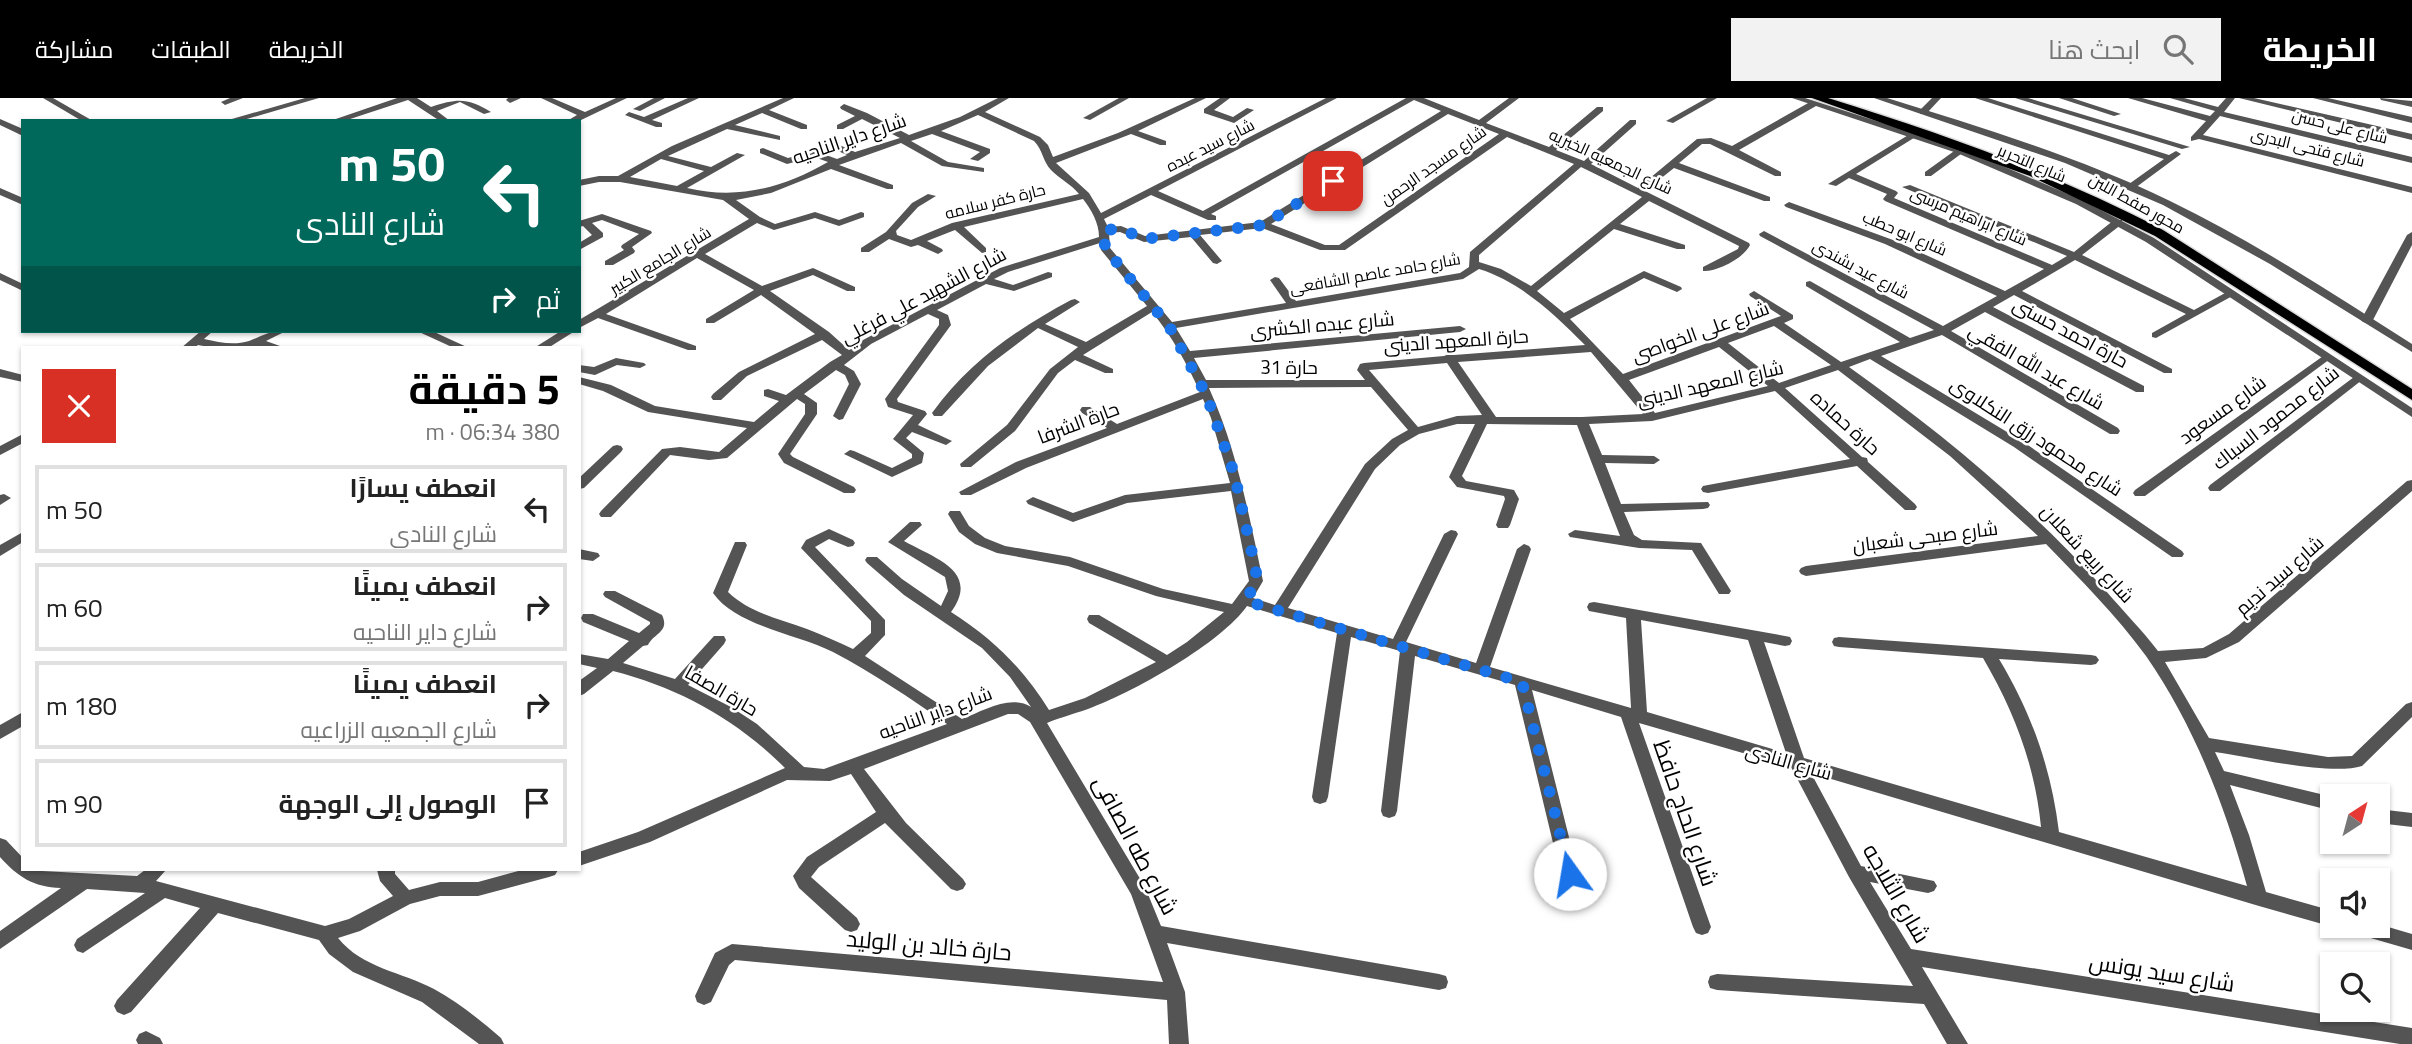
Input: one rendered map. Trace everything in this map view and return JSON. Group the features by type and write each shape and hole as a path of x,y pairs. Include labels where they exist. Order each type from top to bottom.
{"main road":[{"name":"محور صفط اللبن","path":"1831,98 2000,152 2108,197 2168,230 2412,386"},
{"name":"محور صفط اللبن","path":"1815,101 1997,156 2120,211 2159,233 2412,396"}],"street":[{"path":"47,98 85,119"},
{"path":"225,102 239,98"},
{"path":"236,119 315,98"},
{"path":"341,119 409,98 442,119"},
{"path":"430,111 462,98 487,112"},
{"path":"545,98 585,115"},
{"path":"576,119 623,98"},
{"path":"659,125 644,120 633,112 662,98"},
{"path":"644,120 695,98"},
{"path":"619,179 659,156 790,98"},
{"name":"شارع داير الناحيه","path":"581,183 603,178 619,179 724,196 767,190 855,155 935,132 1005,98"},
{"path":"1087,118 1125,98"},
{"path":"1049,162 1131,131 1202,98"},
{"path":"1226,98 1207,111 1234,120 1250,110"},
{"name":"شارع سيد عبده","path":"1101,217 1333,98"},
{"path":"1204,214 1414,98"},
{"name":"شارع الجمعيه الخيريه","path":"1414,98 1583,164 1745,245 1742,251 1707,269"},
{"path":"1435,104 1446,98"},
{"path":"1481,122 1515,98"},
{"path":"1670,121 1713,98"},
{"name":"شارع التحرير","path":"1796,98 1815,101 1960,151 2040,183 2118,222 2412,413"},
{"name":"شارع التحرير","path":"1878,98 2013,141 2132,186 2247,247 2412,349"},
{"path":"1923,112 1937,98"},
{"path":"1979,98 2171,158"},
{"path":"2020,98 2185,146"},
{"path":"2063,98 2118,114"},
{"path":"2132,98 2218,115"},
{"path":"2174,98 2218,115"},
{"path":"2132,186 2197,136 2231,98"},
{"path":"2243,98 2412,138"},
{"path":"2317,98 2412,120"},
{"path":"2384,98 2412,104"},
{"path":"1732,150 1815,101"},
{"path":"844,107 907,140 945,164 981,170"},
{"path":"1551,150 1600,109"},
{"path":"761,110 804,127"},
{"path":"1105,234 1121,229 1144,239 1227,227 1263,225 1448,110"},
{"path":"978,112 1037,139 1044,145 1049,162 1086,195 1101,217 1105,248 1154,306 1188,355 1204,389 1237,486 1256,571 1256,581 1241,605 1168,662 1111,692 1041,718"},
{"name":"شارع على حسن","path":"2218,115 2412,160"},
{"path":"840,127 864,116"},
{"path":"0,122 21,132"},
{"name":"شارع حامد عاصم الشافعى","path":"1169,326 1463,276 1472,271 1474,254 1633,122"},
{"path":"726,126 776,138"},
{"path":"1131,131 1163,143"},
{"path":"935,132 987,150 975,159"},
{"name":"شارع مسجد الرحمن","path":"1263,225 1324,248 1342,247 1507,133"},
{"path":"1833,184 1913,136"},
{"name":"شارع فتحى البدرى","path":"2197,136 2412,190"},
{"path":"1530,292 1612,225 1703,140 1732,150 1778,174"},
{"path":"832,145 855,155"},
{"path":"763,151 788,162 815,154 890,187"},
{"path":"1928,174 1960,151"},
{"path":"679,189 740,155"},
{"path":"659,156 710,170"},
{"path":"1675,164 1767,198"},
{"name":"شارع ابراهيم مرسى","path":"1849,175 1894,193 1888,198 2052,269"},
{"path":"1908,187 2075,256 2195,314"},
{"path":"0,191 18,200"},
{"path":"1152,192 1227,227"},
{"name":"حارة كفر سلامه","path":"918,241 956,225 1086,195"},
{"path":"724,196 756,219 774,228 815,215 839,223 862,215"},
{"name":"حارة كفر سلامه","path":"864,250 890,234 915,205 931,196"},
{"path":"0,202 18,200"},
{"name":"شارع ابو حطب","path":"1790,205 1877,237 2010,293 2168,371"},
{"path":"582,223 602,217 647,233 626,247 630,251 609,263"},
{"name":"شارع الجامع الكبير","path":"581,324 756,219"},
{"name":"شارع المعهد الدينى","path":"1279,610 1370,467 1396,442 1415,431 1432,424 1487,419 1582,421 1652,417 1777,387 1844,367 1943,331 2075,256 2118,222"},
{"path":"581,246 600,235 582,223"},
{"path":"956,225 982,250"},
{"path":"1612,225 1681,247"},
{"path":"1192,232 1217,261"},
{"path":"890,234 909,243 918,241 938,251"},
{"name":"شارع الشهيد علي فرغلي","path":"606,514 666,452 674,450 718,456 848,354 984,280 1026,261 1105,234"},
{"name":"شارع عيد بشندى","path":"1764,234 1943,331"},
{"path":"2367,320 2412,235"},
{"path":"699,255 762,290 825,334 848,354"},
{"path":"1474,264 1498,271 1563,318 1623,377 1652,417"},
{"path":"710,321 762,290 813,271 850,289"},
{"path":"1563,318 1644,274 1677,289"},
{"path":"984,280 1014,288 1048,275"},
{"path":"0,276 21,287"},
{"path":"1275,280 1292,303"},
{"path":"1810,284 1910,343"},
{"path":"2156,335 2231,294"},
{"name":"شارع على الخواصى","path":"1623,377 1786,320 1788,314 1754,295"},
{"path":"937,413 980,364 1035,323 1074,302"},
{"path":"966,464 1011,428 1046,379 1074,355 1154,306"},
{"name":"حارة احمد حسنى","path":"1985,307 2140,389"},
{"path":"850,454 888,472 902,470 919,456 899,442 921,414 892,404 891,399 945,325 944,317 928,310"},
{"path":"599,315 692,348"},
{"path":"1035,323 1087,347"},
{"name":"شارع ربيع شعلان","path":"1777,323 1844,367 2008,498 2095,586 2154,657 2205,744 2245,844 2259,898"},
{"name":"شارع عبده الكشرى","path":"1188,355 1460,329"},
{"name":"شارع عبد الله الفقي","path":"1943,331 2115,431"},
{"path":"242,346 275,333"},
{"path":"428,333 458,346"},
{"path":"543,346 566,333"},
{"path":"717,397 743,374 825,334"},
{"path":"252,343 266,346"},
{"name":"حارة حماده","path":"1721,343 1777,387 1910,507"},
{"path":"192,344 214,346"},
{"name":"حارة المعهد الدينى","path":"1415,431 1363,370 1364,366 1449,357 1593,348"},
{"path":"1074,355 1109,371"},
{"name":"شارع محمود رزق النكلاوى","path":"1873,356 2018,444 2176,554"},
{"path":"1449,357 1487,419 1455,477 1467,485 1509,493 1512,499 1503,525"},
{"name":"شارع مسعود","path":"2140,493 2326,357"},
{"path":"581,368 595,371 616,360 640,365"},
{"path":"834,365 850,373 855,384 839,416"},
{"path":"0,373 21,378"},
{"name":"شارع محمود السباك","path":"2215,488 2358,378"},
{"path":"581,381 607,388 652,409 754,426"},
{"name":"حارة 31","path":"1204,389 1376,383"},
{"name":"حارة الشرفا","path":"966,492 1021,465 1116,428 1204,389"},
{"path":"768,393 811,403 811,414 784,454 788,460 849,490"},
{"path":"1086,410 1116,428"},
{"path":"1582,421 1628,538 1634,542"},
{"path":"911,427 946,441"},
{"path":"3,447 21,439"},
{"path":"581,483 617,449"},
{"path":"1597,459 1654,460"},
{"path":"1708,489 1862,461"},
{"name":"شارع سيد نديم","path":"2154,657 2206,653 2234,638 2412,484"},
{"path":"1033,501 1073,518 1125,499 1237,486"},
{"path":"1616,508 1703,506"},
{"name":"شارع النادى","path":"955,514 964,529 980,541 1002,550 1070,562 1161,593 1279,610 2320,915"},
{"path":"915,524 895,542 950,574 956,582 956,594 941,615"},
{"path":"848,543 829,533 811,543 808,548 878,620 878,635 854,657"},
{"path":"1389,811 1403,647 1451,534"},
{"path":"1575,534 1634,542 1696,546 1724,591"},
{"path":"0,551 21,537"},
{"name":"شارع صبحى شعبان","path":"1806,571 2050,539"},
{"path":"740,545 720,593 729,603 744,612 816,638 854,657 893,678 958,724"},
{"path":"1481,670 1524,549"},
{"name":"شارع طه الصافى","path":"872,560 900,587 975,635 1004,660 1029,688 1041,718 1139,892 1176,992 1179,1044"},
{"path":"581,688 643,641 659,622 610,594"},
{"path":"1594,607 1785,641"},
{"name":"شارع الحاج حافظ","path":"1633,614 1633,715 1702,927"},
{"path":"588,618 643,641"},
{"path":"1094,620 1168,662"},
{"path":"1320,797 1345,630"},
{"name":"شارع الثلاجه","path":"1754,636 1798,764 1855,872 1958,1044"},
{"path":"678,686 719,640"},
{"path":"1839,642 2091,660"},
{"path":"1988,653 2014,695 2034,740 2047,788 2051,836"},
{"name":"حارة الصفا","path":"581,659 613,664 657,676 722,708 774,745 798,771"},
{"path":"1522,682 1576,901"},
{"name":"شارع داير الناحيه","path":"581,858 644,837 764,783 798,771 816,776 830,775 958,724 1007,708 1021,708 1041,718"},
{"path":"2205,744 2328,763 2356,762 2408,718"},
{"path":"0,733 21,719"},
{"path":"853,764 886,814 918,850 957,884"},
{"path":"2220,776 2320,801"},
{"path":"851,924 805,883 802,876 813,862 886,814"},
{"path":"2390,817 2412,820"},
{"path":"0,846 21,868"},
{"path":"25,871 35,877 76,877 140,884 326,933 354,925 406,898 440,889 478,889 542,871"},
{"path":"140,884 156,871"},
{"path":"386,871 386,876 406,898"},
{"path":"1855,872 1928,886"},
{"path":"0,941 76,877"},
{"path":"83,945 162,891"},
{"path":"124,1006 215,904"},
{"path":"326,933 338,954 351,964 427,995 494,1044"},
{"path":"1156,933 1439,982"},
{"path":"2390,936 2412,942"},
{"name":"حارة خالد بن الوليد","path":"704,996 722,959 732,952 1176,992"},
{"name":"شارع سيد يونس","path":"1904,956 2412,1037"},
{"path":"1717,982 1928,996"}],"route":[{"path":"1333,181 1263,225 1251,224 1144,239 1132,237 1121,229 1104,230 1105,248 1169,326 1188,355 1217,418 1234,473 1256,571 1253,591 1246,601 1522,682 1570,874"}]}
